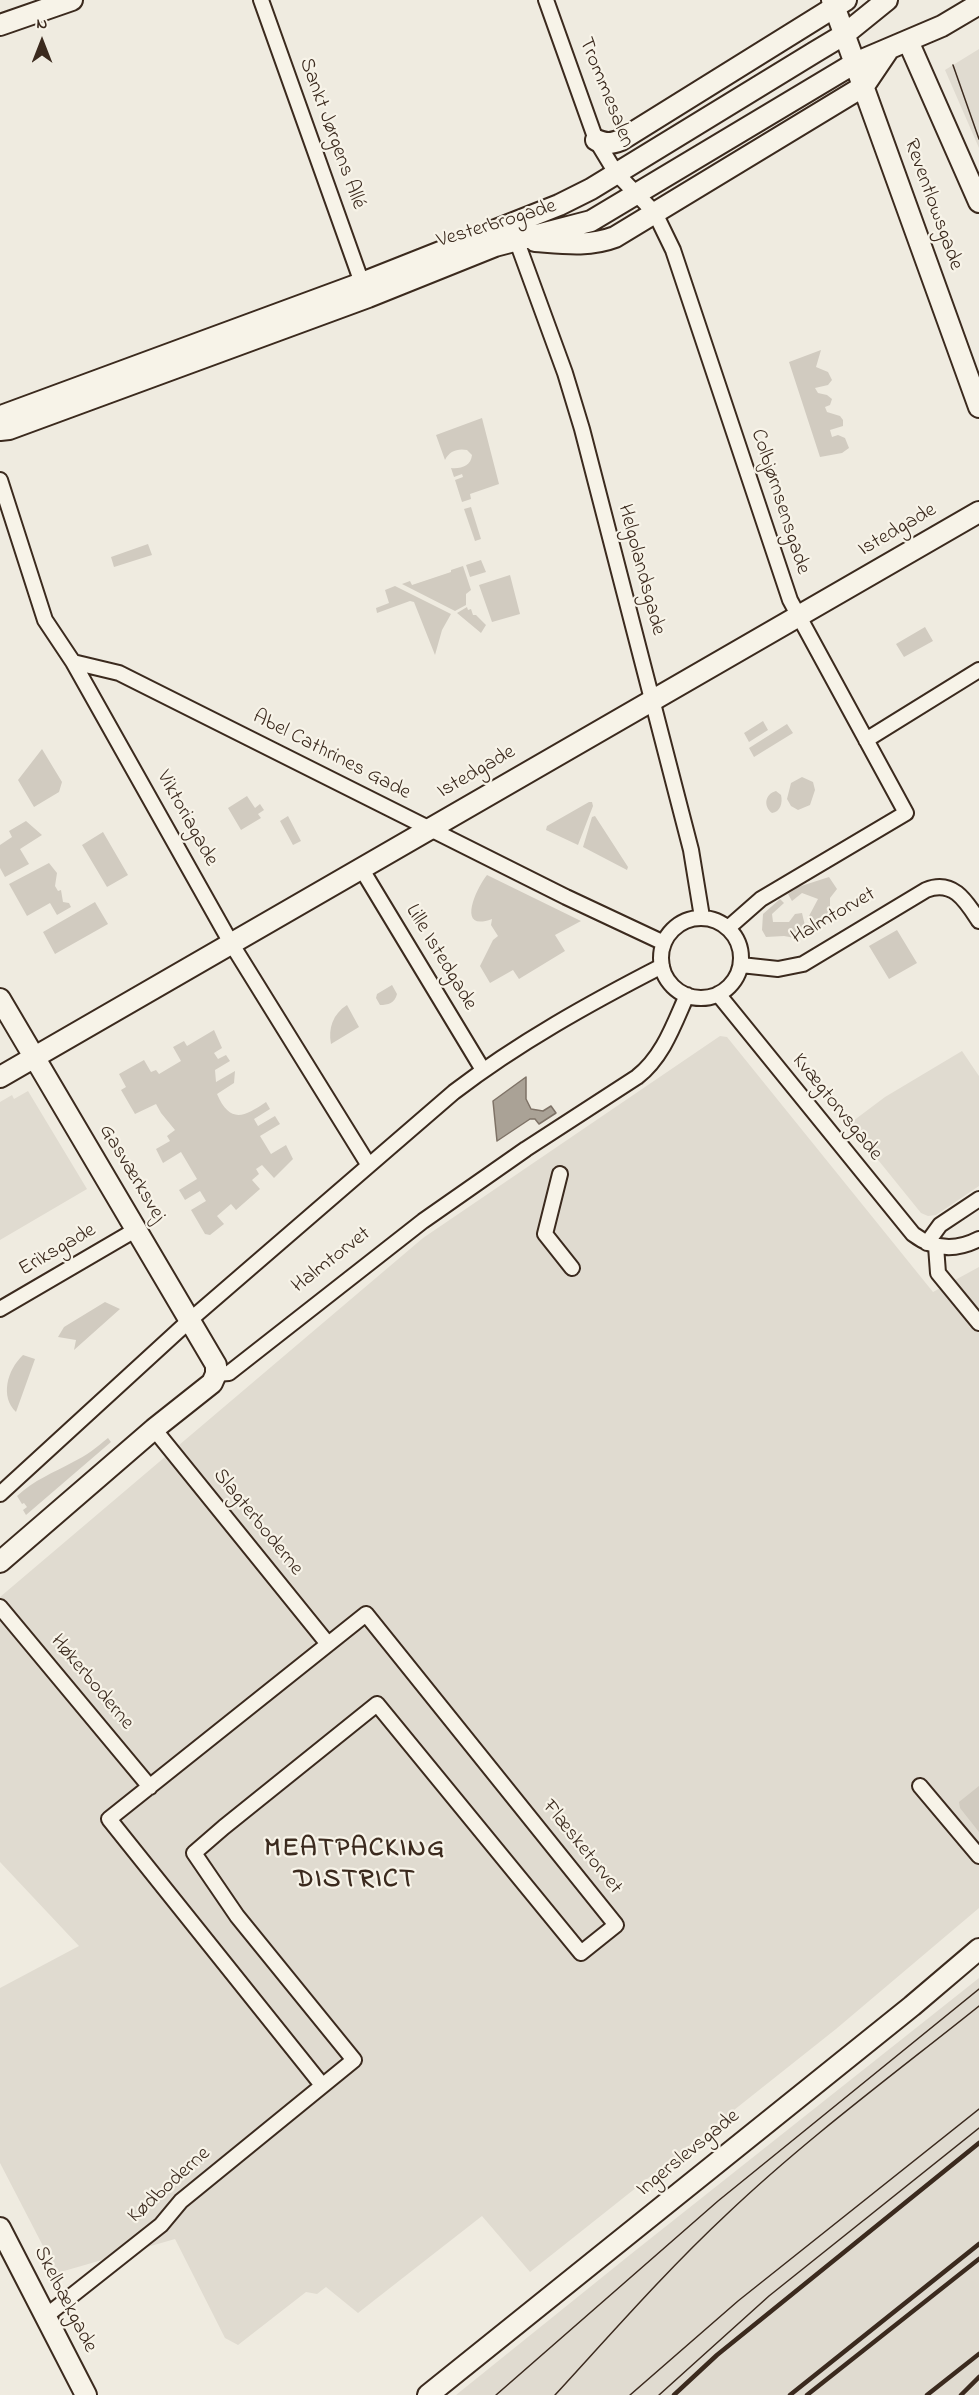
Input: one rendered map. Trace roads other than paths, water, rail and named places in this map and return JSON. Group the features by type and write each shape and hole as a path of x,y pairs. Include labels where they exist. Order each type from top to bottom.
{"street":[{"path":"0,25 72,0"},
{"name":"Sankt Jørgens Allé","path":"261,0 362,283"},
{"name":"Trommesalen","path":"546,0 596,140 616,173 637,196"},
{"name":"Vesterbrogade","path":"0,419 4,415 362,283 559,205 616,173 844,34 887,0"},
{"path":"596,140 613,143 621,140 838,2"},
{"name":"Reventlowsgade","path":"838,2 844,34 979,407"},
{"name":"Vesterbrogade","path":"0,430 9,429 357,301 455,260 516,239 591,221 637,196 855,63 942,26 979,4"},
{"path":"516,239 576,244 602,242 655,213 864,86 899,45 979,202"},
{"name":"Colbjørnsensgade","path":"637,196 655,213 673,250 789,600 906,813 761,899 728,928"},
{"name":"Helgolandsgade","path":"516,239 574,402 696,872 702,917"},
{"name":"Viktoriagade","path":"0,480 45,620 73,662 231,943 368,1164"},
{"name":"Istedgade","path":"0,1077 979,512"},
{"name":"Abel Cathrines Gade","path":"73,662 119,673 429,829 664,943"},
{"path":"867,740 979,670"},
{"name":"Lille Istedgade","path":"361,868 483,1070"},
{"name":"Halmtorvet","path":"741,965 778,969 803,964 926,890 937,887 946,887 964,898 979,921"},
{"path":"702,917 716,920 728,928 740,945 741,965 735,981 718,994 703,998 687,995 671,984 662,966 661,954 668,935 679,924 702,917"},
{"path":"0,1494 190,1320 368,1164 483,1070 610,993 662,966"},
{"name":"Kvægtorvsgade","path":"718,994 904,1225 931,1244"},
{"name":"Halmtorvet","path":"0,1562 154,1429 212,1383 216,1374 229,1373 423,1221 644,1072 662,1047 687,995"},
{"name":"Gasværksvej","path":"0,999 216,1365 216,1374"},
{"path":"560,1174 545,1234 572,1268"},
{"path":"979,1199 940,1225 931,1244 938,1273 979,1323"},
{"name":"Eriksgade","path":"0,1309 137,1229"},
{"path":"931,1244 955,1248 979,1239"},
{"name":"Slagterboderne","path":"154,1429 328,1644"},
{"name":"Høkerboderne","path":"0,1607 150,1787"},
{"name":"Flæsketorvet","path":"366,1614 616,1925 581,1953 377,1704 194,1853 237,1916 354,2060 322,2085 109,1820 328,1644 366,1614"},
{"path":"920,1786 979,1856"},
{"name":"Ingerslevsgade","path":"428,2395 912,2006 979,1949"},
{"name":"Kødboderne","path":"46,2316 161,2225 181,2201 322,2085"},
{"name":"Skelbækgade","path":"0,2228 86,2395"}],"tram line":[{"path":"953,65 979,139"},
{"path":"496,2395 718,2201 979,1989"},
{"path":"555,2395 682,2258 757,2186 851,2107 979,2006"},
{"path":"630,2395 738,2301 979,2109"},
{"path":"659,2395 769,2296 979,2128"}],"railway":[{"path":"674,2395 717,2355 979,2143"},
{"path":"790,2395 979,2244"},
{"path":"807,2395 979,2259"},
{"path":"927,2395 979,2354"},
{"path":"961,2395 979,2377"}],"district":[{"name":"MEATPACKING DISTRICT","path":"355,1866"}]}
